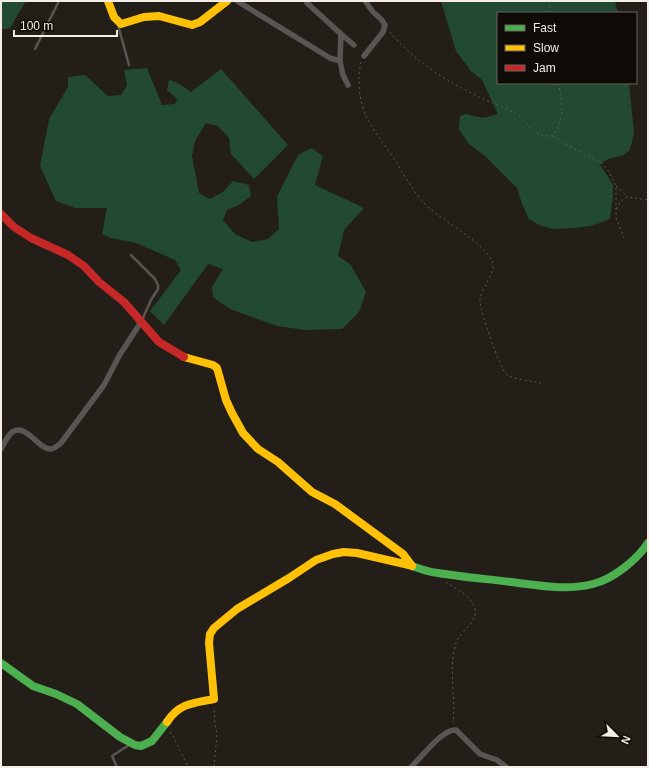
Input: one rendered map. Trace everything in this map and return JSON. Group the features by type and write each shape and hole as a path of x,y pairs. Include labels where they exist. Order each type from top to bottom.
{"street":[{"path":"108,1 117,23 121,24 144,17 159,16 192,25 200,22 227,1"},
{"path":"237,1 330,58 340,61"},
{"path":"364,56 383,32 385,25 365,1"},
{"path":"308,3 354,45"},
{"path":"341,34 340,61 343,75 348,85"},
{"path":"1,214 14,227 31,238 68,255 84,266 99,282 124,302 160,342 181,356 213,365 217,368 226,400 232,414 243,433 258,449 278,462 312,492 335,504 403,554 412,566"},
{"path":"1,449 11,433 15,431 25,432 50,449 55,448 61,443 104,385 119,356 141,322"},
{"path":"1,662 18,676 34,686 59,695 82,707 114,733 131,744 141,746 149,743 156,737 175,711 182,707 214,699 209,642 210,634 214,628 237,609 316,560 344,552 357,553 437,573 557,587 593,584 608,578 632,562 642,552 648,543"},
{"path":"411,767 444,733 452,730 456,730 480,754 497,760 506,767"}],"lane":[{"path":"35,49 59,1"},
{"path":"117,23 129,65"},
{"path":"131,255 158,285 158,289 141,322"},
{"path":"117,767 112,756 131,744"}],"path":[{"path":"549,1 551,12"},
{"path":"385,25 412,55 436,73 457,86 513,112 523,120 532,131 544,136 553,136 572,148 601,162 609,172 616,186 627,197 648,200"},
{"path":"364,56 361,61 358,74 363,105 367,118 418,196 429,208 475,242 492,261 493,268 480,300 481,310 500,365 507,374 515,378 541,383"},
{"path":"553,136 558,128 562,116 563,101 558,84"},
{"path":"616,186 616,218 624,238"},
{"path":"616,209 621,201 627,197"},
{"path":"437,573 466,596 475,608 474,619 459,636 454,651 454,716 452,730"},
{"path":"214,699 217,735 214,767"},
{"path":"164,727 174,738 188,767"}],"green space":[{"path":"1,1 26,1 10,28 1,30"},
{"path":"441,1 615,1 618,12 497,12 497,84 629,84 634,133 630,150 622,156 610,158 600,164 613,185 610,219 591,226 553,229 539,225 529,219 517,188 486,157 468,143 459,129 460,116 466,114 483,118 498,114 482,80 471,71 456,51"},
{"path":"147,68 162,105 175,104 177,99 167,90 169,80 178,83 191,92 221,69 288,145 254,179 231,154 229,138 218,126 206,123 195,141 192,156 199,193 210,199 223,192 233,181 249,185 251,196 239,205 227,210 223,220 235,234 252,242 268,239 279,229 277,197 298,155 311,148 323,156 315,185 364,208 344,230 338,256 351,265 366,292 359,312 342,329 305,330 277,326 230,309 213,297 212,287 223,269 208,264 164,325 150,311 181,270 175,260 136,243 111,238 102,234 107,208 75,208 56,201 40,166 49,119 68,87 68,77 85,75 108,96 121,95 127,86 124,70"}],"traffic: fast":[{"path":"409,565 431,572 456,576 541,586 583,586 601,582 624,568 638,556 648,543"},
{"path":"1,663 33,686 56,694 77,704 120,737 135,745 141,746 152,741 167,722"}],"traffic: slow":[{"path":"108,1 114,17 121,24 144,17 159,16 192,25 200,22 227,1"},
{"path":"184,357 213,365 217,368 226,400 232,413 243,433 258,449 278,462 312,492 335,504 403,554 412,566"},
{"path":"167,722 182,707 214,699 209,643 210,634 214,628 237,609 316,560 333,554 344,552 357,553 409,565"}],"traffic: jam":[{"path":"1,214 14,227 31,238 68,255 84,266 99,282 124,302 159,342 184,357"}]}
